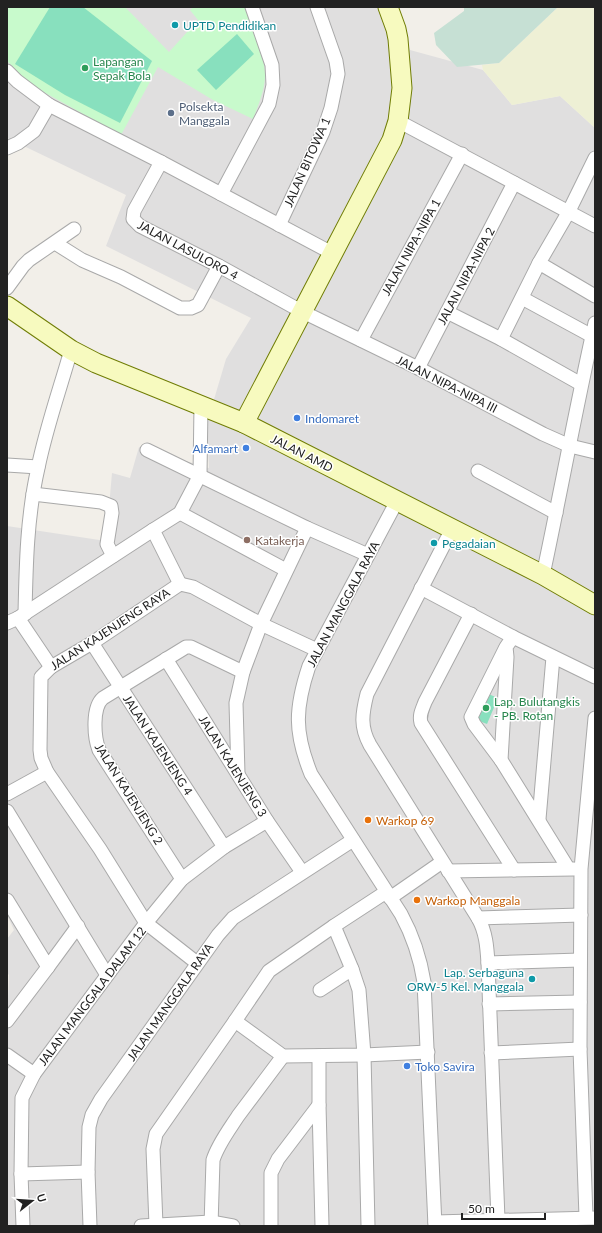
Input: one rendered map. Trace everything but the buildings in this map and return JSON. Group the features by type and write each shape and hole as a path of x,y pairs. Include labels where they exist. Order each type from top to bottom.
{"street":[{"path":"221,194 269,104 273,85 272,65 252,7"},
{"name":"JALAN BITOWA 1","path":"279,225 323,132 331,108 338,74 336,61 317,7"},
{"path":"244,423 392,140 398,121 402,88 401,66 396,29 388,7"},
{"path":"7,71 17,81 49,105 161,162 332,253"},
{"path":"7,148 34,131 49,105"},
{"path":"398,121 462,154 568,213 595,226"},
{"name":"JALAN NIPA-NIPA 1","path":"361,340 462,154"},
{"path":"501,339 539,263 568,213 595,158"},
{"name":"JALAN LASULORO 4","path":"161,162 134,212 133,219 140,226 219,266 302,311"},
{"name":"JALAN NIPA-NIPA 2","path":"418,368 514,183"},
{"path":"7,288 29,260 74,229"},
{"path":"55,243 82,260 121,277 180,308 191,308 198,305 219,266"},
{"path":"539,263 595,296"},
{"path":"522,298 592,336"},
{"name":"JALAN AMD","path":"7,306 71,350 96,363 244,423 543,575 595,605"},
{"name":"JALAN NIPA-NIPA III","path":"302,311 418,368 543,434 570,446 595,452"},
{"path":"447,312 501,339 581,384"},
{"path":"543,575 570,446 581,384 595,323"},
{"path":"51,667 17,618 33,494 38,467 71,350"},
{"path":"17,618 180,513 200,476 201,405"},
{"path":"147,450 307,528 368,555"},
{"path":"7,464 38,467"},
{"path":"478,471 556,513"},
{"path":"33,494 101,502 111,506 112,513 107,544 113,556"},
{"name":"JALAN MANGGALA RAYA","path":"397,501 309,666 302,687 298,712 299,732 311,774 388,895 412,936 421,964 424,982 428,1052 435,1224"},
{"path":"180,513 286,570"},
{"path":"238,774 236,703 243,672 261,624 307,528"},
{"path":"452,529 367,694 362,721 364,734 370,745 478,918 486,936 498,1219"},
{"path":"153,530 180,584"},
{"name":"JALAN KAJENJENG RAYA","path":"197,963 146,923 100,849 47,772 41,758 40,750 40,684 42,674 51,667 92,643 180,584 193,587 261,624 317,650"},
{"path":"421,588 471,614 510,642 553,657 595,677"},
{"path":"471,614 425,702 420,718 421,723 514,870"},
{"path":"501,760 507,657 510,642"},
{"path":"510,642 471,717 474,724 501,760 539,819 575,869"},
{"name":"JALAN KAJENJENG 4","path":"92,643 224,847"},
{"name":"JALAN KAJENJENG 2","path":"182,879 99,750 96,742 95,731 96,709 99,701 183,648 189,647 243,672"},
{"path":"539,819 553,657"},
{"name":"JALAN KAJENJENG 3","path":"166,659 267,820 302,872"},
{"path":"435,1224 498,1219 532,1222 590,1217 580,1049 581,915 575,869 595,718"},
{"path":"7,794 47,772"},
{"path":"7,811 107,975"},
{"name":"JALAN MANGGALA DALAM 12","path":"24,1226 21,1174 22,1098 34,1074 146,923 182,879 224,847 267,820"},
{"name":"JALAN MANGGALA RAYA","path":"90,1226 88,1127 92,1115 101,1099 197,963 233,918 353,840"},
{"path":"158,1225 152,1149 156,1134 269,971 334,926 388,895 445,866 514,870 575,869"},
{"path":"7,900 48,967"},
{"path":"478,918 581,915"},
{"path":"7,1021 78,926"},
{"path":"334,926 359,990 364,1055 368,1226"},
{"path":"488,963 580,960"},
{"path":"320,990 352,969"},
{"path":"489,1004 580,1002"},
{"path":"235,1021 283,1056 364,1055 428,1052"},
{"path":"491,1053 580,1049"},
{"path":"7,1055 34,1074"},
{"path":"211,1224 213,1160 216,1151 241,1113 283,1056"},
{"path":"319,1056 322,1226"},
{"path":"271,1226 271,1180 273,1169 278,1159 319,1105"},
{"path":"21,1174 88,1172"},
{"path":"141,1226 211,1224 233,1226"}],"shaded area":[{"path":"7,7 395,7 410,50 483,70 512,105 560,96 595,128 595,1226 7,1226 7,1000 9,975 7,973 7,939 14,930 7,915 7,526 106,541 112,473 130,478 139,447 209,468 207,423 226,359 251,318 106,246 126,195 7,138"}],"green space":[{"path":"7,7 125,7 169,52 198,20 190,10 193,7 245,7 261,51 265,69 263,88 253,119 213,100 158,67 121,135 31,85 7,61"},
{"name":"Lapangan Sepak Bola","path":"50,7 83,7 152,61 120,123 65,95 15,64"},
{"path":"464,7 558,7 499,63 457,67 436,45 434,33 464,11"},
{"path":"558,7 595,7 595,128 560,96 512,105 483,70 482,65 499,63"},
{"path":"237,34 254,54 216,90 197,70"},
{"name":"Lap. Bulutangkis - PB. Rotan","path":"486,693 498,698 487,724 474,719"}],"place":[{"name":"UPTD Pendidikan","path":"175,25"},
{"name":"Lapangan Sepak Bola","path":"85,68"},
{"name":"Polsekta Manggala","path":"171,113"},
{"name":"Indomaret","path":"297,418"},
{"name":"Alfamart","path":"246,448"},
{"name":"Katakerja","path":"247,540"},
{"name":"Pegadaian","path":"434,543"},
{"name":"Lap. Bulutangkis - PB. Rotan","path":"486,708"},
{"name":"Warkop 69","path":"368,820"},
{"name":"Warkop Manggala","path":"417,900"},
{"name":"Lap. Serbaguna ORW-5 Kel. Manggala","path":"532,979"},
{"name":"Toko Savira","path":"407,1066"}]}
